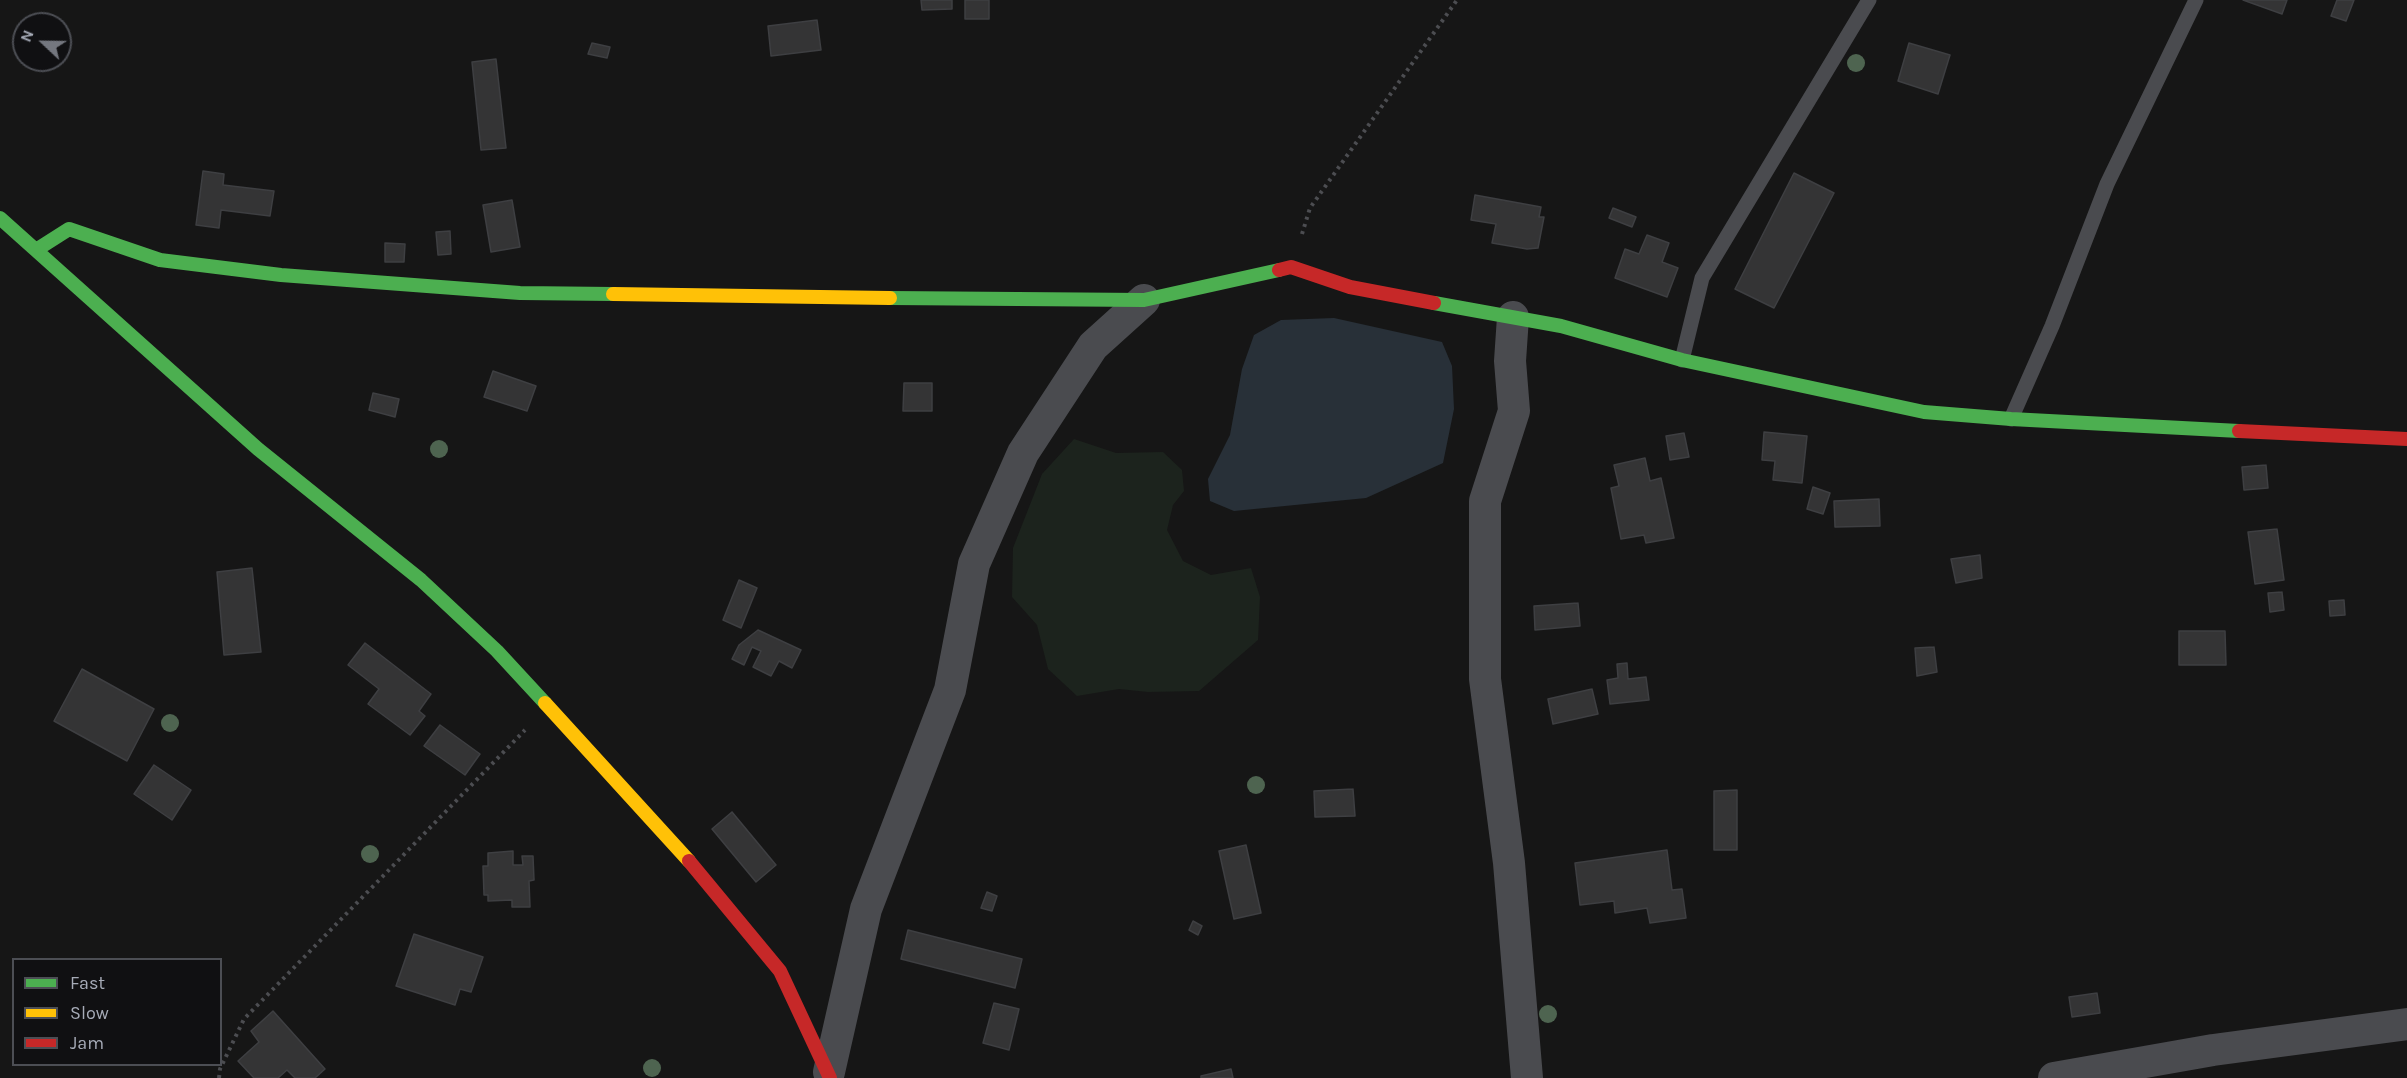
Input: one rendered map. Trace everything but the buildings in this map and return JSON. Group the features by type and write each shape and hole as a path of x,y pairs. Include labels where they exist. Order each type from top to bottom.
{"street":[{"path":"0,218 258,449 421,580 496,651 674,843 780,971 829,1075"},
{"path":"36,250 69,229 160,260 281,275 520,293 1144,300 1290,267 1350,287 1561,326 1682,360 1924,412 2011,419 2407,439"},
{"path":"829,1075 866,909 950,690 974,564 1023,453 1093,346 1144,300"},
{"path":"1513,317 1510,362 1514,411 1485,501 1485,679 1509,863 1527,1078"},
{"path":"2054,1078 2213,1050 2407,1024"}],"lane":[{"path":"1682,360 1702,278 1869,0"},
{"path":"2011,419 2052,326 2107,184 2196,0"}],"path":[{"path":"1290,267 1310,208 1457,0"},
{"path":"222,1065 244,1019 547,708"}],"shaded area":[{"path":"1334,318 1442,342 1452,366 1454,409 1443,463 1366,498 1234,511 1210,501 1208,479 1230,435 1242,369 1254,335 1281,320"},
{"path":"1074,439 1116,453 1163,452 1182,470 1184,491 1173,505 1167,530 1183,561 1211,575 1251,568 1260,597 1258,640 1199,691 1148,692 1119,689 1077,696 1048,669 1037,625 1012,597 1013,548 1042,474"}],"traffic: fast":[{"path":"0,218 258,449 421,580 497,651 545,703"},
{"path":"36,250 69,229 160,260 281,275 520,293 613,294"},
{"path":"890,298 1144,300 1279,270"},
{"path":"1434,303 1561,326 1682,360 1924,412 2239,431"}],"traffic: slow":[{"path":"613,294 890,298"},
{"path":"545,703 689,861"}],"traffic: jam":[{"path":"1279,270 1291,267 1350,287 1434,303"},
{"path":"2239,431 2407,439"},
{"path":"689,861 780,971 830,1078"}]}
